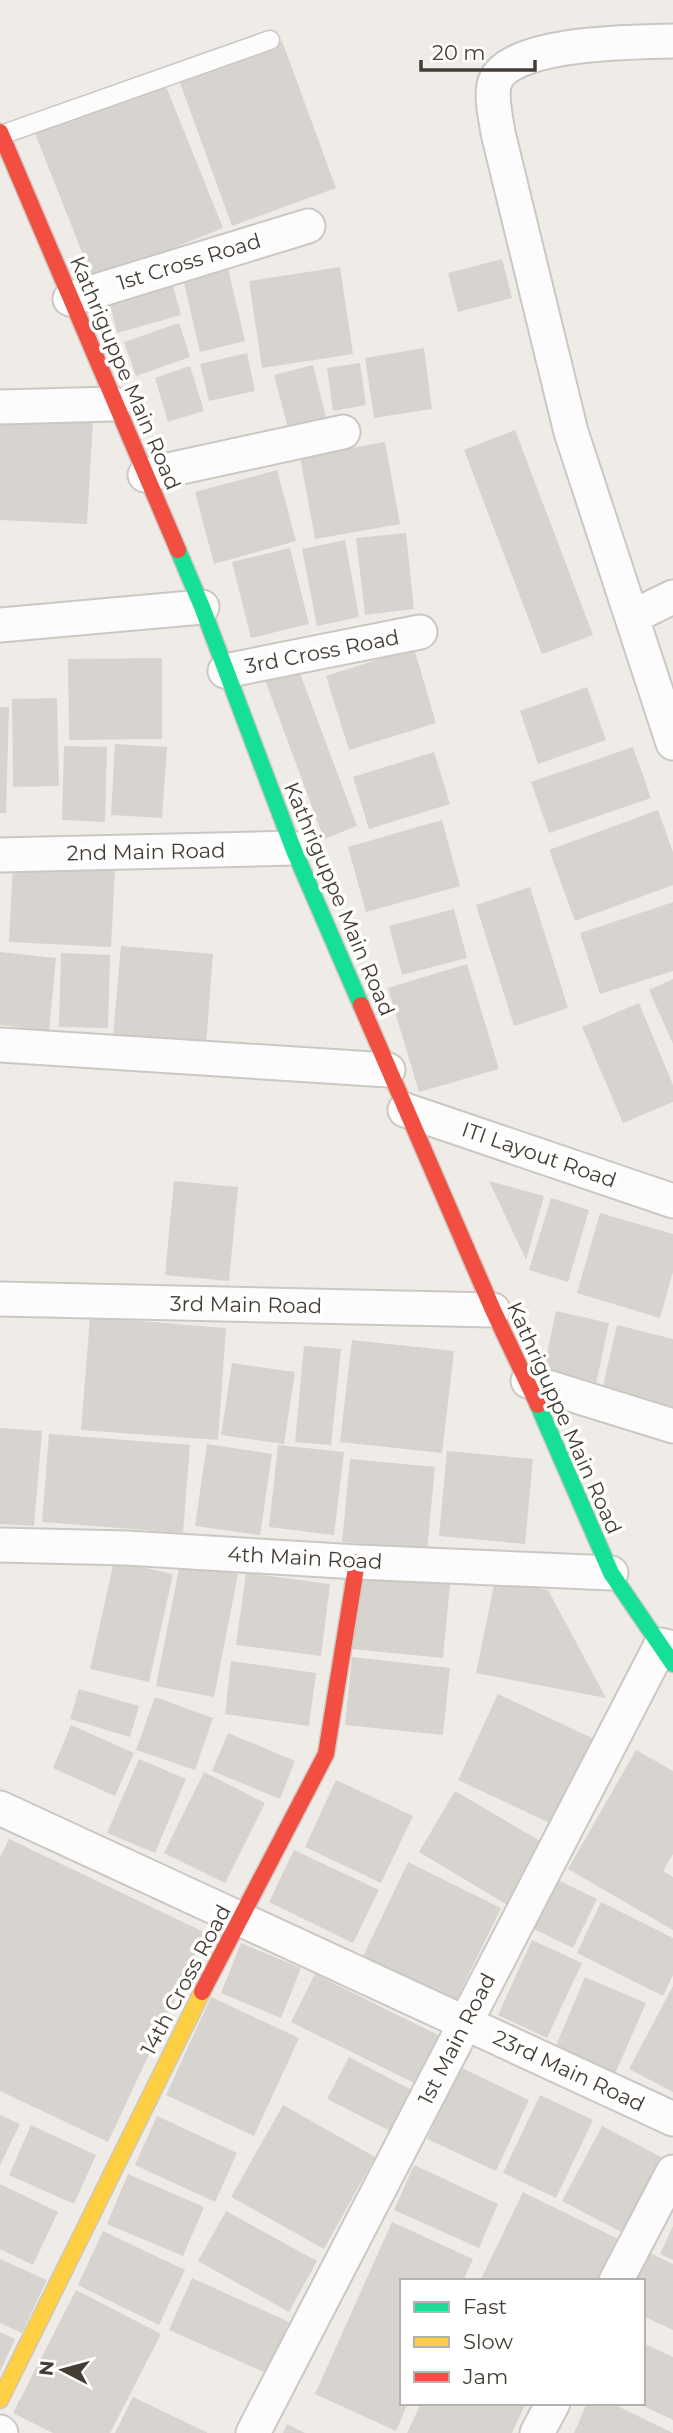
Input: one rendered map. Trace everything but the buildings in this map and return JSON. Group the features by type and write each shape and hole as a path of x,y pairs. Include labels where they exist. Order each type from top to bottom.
{"main road":[{"name":"Kathriguppe Main Road","path":"1,133 8,173 70,299 202,607 293,848 405,1110 493,1310 528,1381 611,1573 669,1653"},
{"name":"14th Cross Road","path":"0,2400 176,2043 326,1754 357,1562"}],"street":[{"path":"673,41 587,43 512,61 501,71 494,84 498,133 571,432 673,743"},
{"name":"1st Cross Road","path":"70,299 308,226"},
{"path":"0,407 114,404"},
{"path":"145,475 343,432"},
{"path":"632,617 673,597"},
{"path":"0,625 202,607"},
{"name":"3rd Cross Road","path":"225,671 420,632"},
{"name":"2nd Main Road","path":"0,855 293,848"},
{"path":"0,1045 388,1070"},
{"name":"ITI Layout Road","path":"405,1110 673,1201"},
{"name":"3rd Main Road","path":"0,1299 493,1310"},
{"path":"528,1381 673,1426"},
{"name":"4th Main Road","path":"0,1545 127,1548 357,1562 611,1573"},
{"name":"1st Main Road","path":"253,2433 465,2024 669,1653"},
{"name":"23rd Main Road","path":"1,1811 673,2119"},
{"path":"618,2279 673,2172"},
{"path":"537,2433 551,2405"}],"lane":[{"path":"1,133 270,40"}],"traffic: fast":[{"path":"178,550 293,848 361,1005"},
{"path":"538,1405 611,1573 673,1664"}],"traffic: slow":[{"path":"0,2400 202,1992"}],"traffic: jam":[{"path":"0,132 178,550"},
{"path":"361,1005 493,1310 538,1405"},
{"path":"202,1992 326,1754 357,1562"}]}
